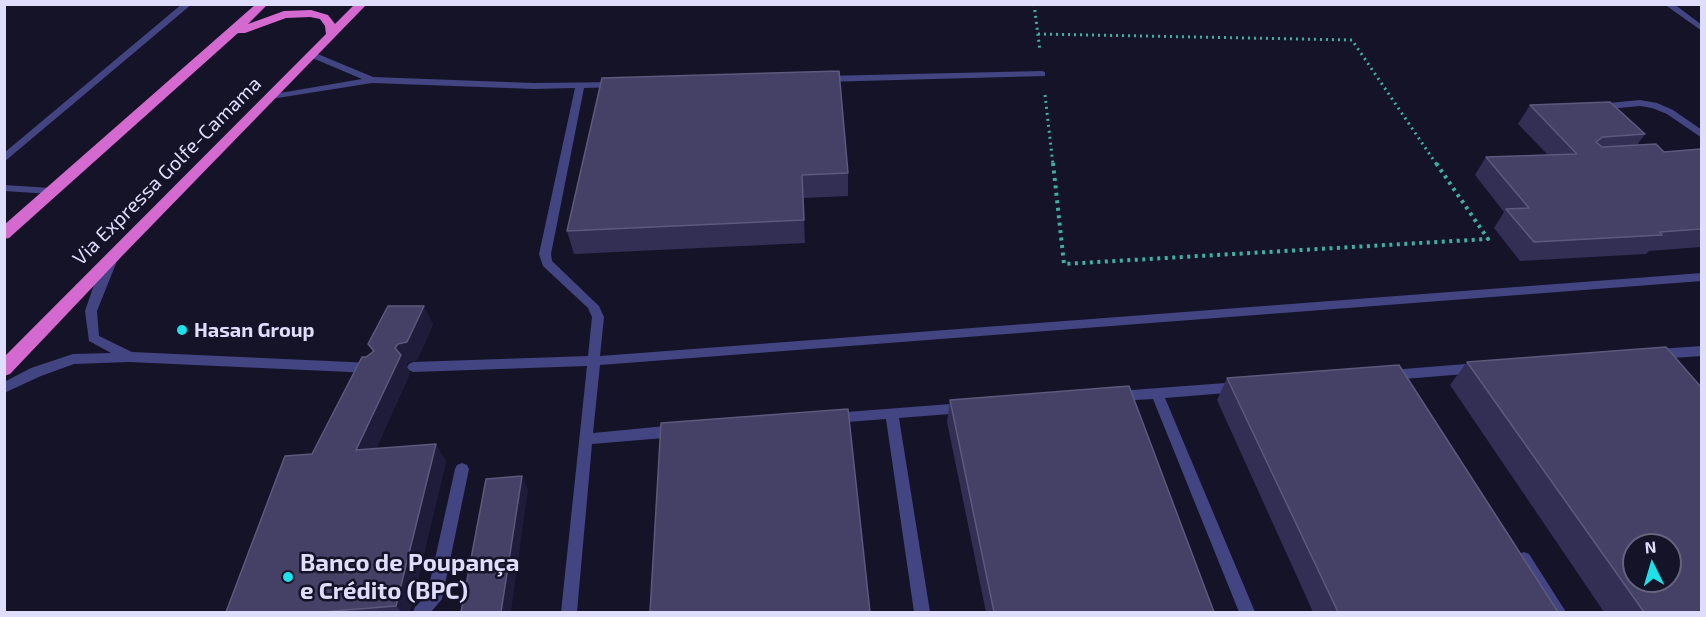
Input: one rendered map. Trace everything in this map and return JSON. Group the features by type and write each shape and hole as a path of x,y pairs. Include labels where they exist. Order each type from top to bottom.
{"highway":[{"path":"4,234 263,4"},
{"name":"Via Expressa Golfe-Camama","path":"4,369 116,252 362,4"},
{"path":"230,34 272,18 304,13 324,16 331,26 332,35"}],"lane":[{"path":"4,159 188,4"},
{"path":"1668,4 1701,29"},
{"path":"313,55 372,80"},
{"path":"817,79 1042,74"},
{"path":"268,98 372,80 534,86 628,84"},
{"path":"569,612 598,317 593,306 548,263 545,254 580,85"},
{"path":"1582,108 1654,105 1670,112 1701,135"},
{"path":"4,188 51,191"},
{"path":"116,252 101,282 91,311 93,338 129,357"},
{"path":"413,367 592,361 1701,277"},
{"path":"1638,356 1666,358 1701,351"},
{"path":"4,388 36,372 73,359 129,357 376,368"},
{"path":"1381,376 1407,379 1486,368"},
{"path":"1100,398 1251,386"},
{"path":"1157,393 1247,612"},
{"path":"821,419 973,407"},
{"path":"892,414 922,612"},
{"path":"585,439 691,430"},
{"path":"421,612 434,599 462,469"},
{"path":"1513,543 1558,612"}],"path":[{"path":"1034,4 1064,264 1488,239 1352,40 1038,34"}],"building":[{"path":"839,71 848,173 802,175 804,220 567,231 602,78"},
{"path":"1610,102 1645,134 1603,137 1596,142 1602,147 1656,144 1664,152 1701,149 1701,229 1660,232 1662,235 1534,242 1506,209 1529,208 1486,157 1577,154 1530,105"},
{"path":"388,306 424,306 407,342 398,344 395,348 401,355 356,450 436,444 396,606 321,612 226,612 285,456 312,454 362,357 374,351 368,344"},
{"path":"1666,347 1701,387 1701,612 1644,612 1631,593 1682,593 1682,533 1622,533 1622,581 1467,362"},
{"path":"1399,365 1558,612 1338,612 1227,378"},
{"path":"1129,386 1214,612 994,612 950,400"},
{"path":"848,409 870,612 650,612 661,423"},
{"path":"522,476 501,612 461,612 486,479"}],"place":[{"name":"Hasan Group","path":"182,330"},
{"name":"Banco de Poupança e Crédito (BPC)","path":"288,577"}]}
